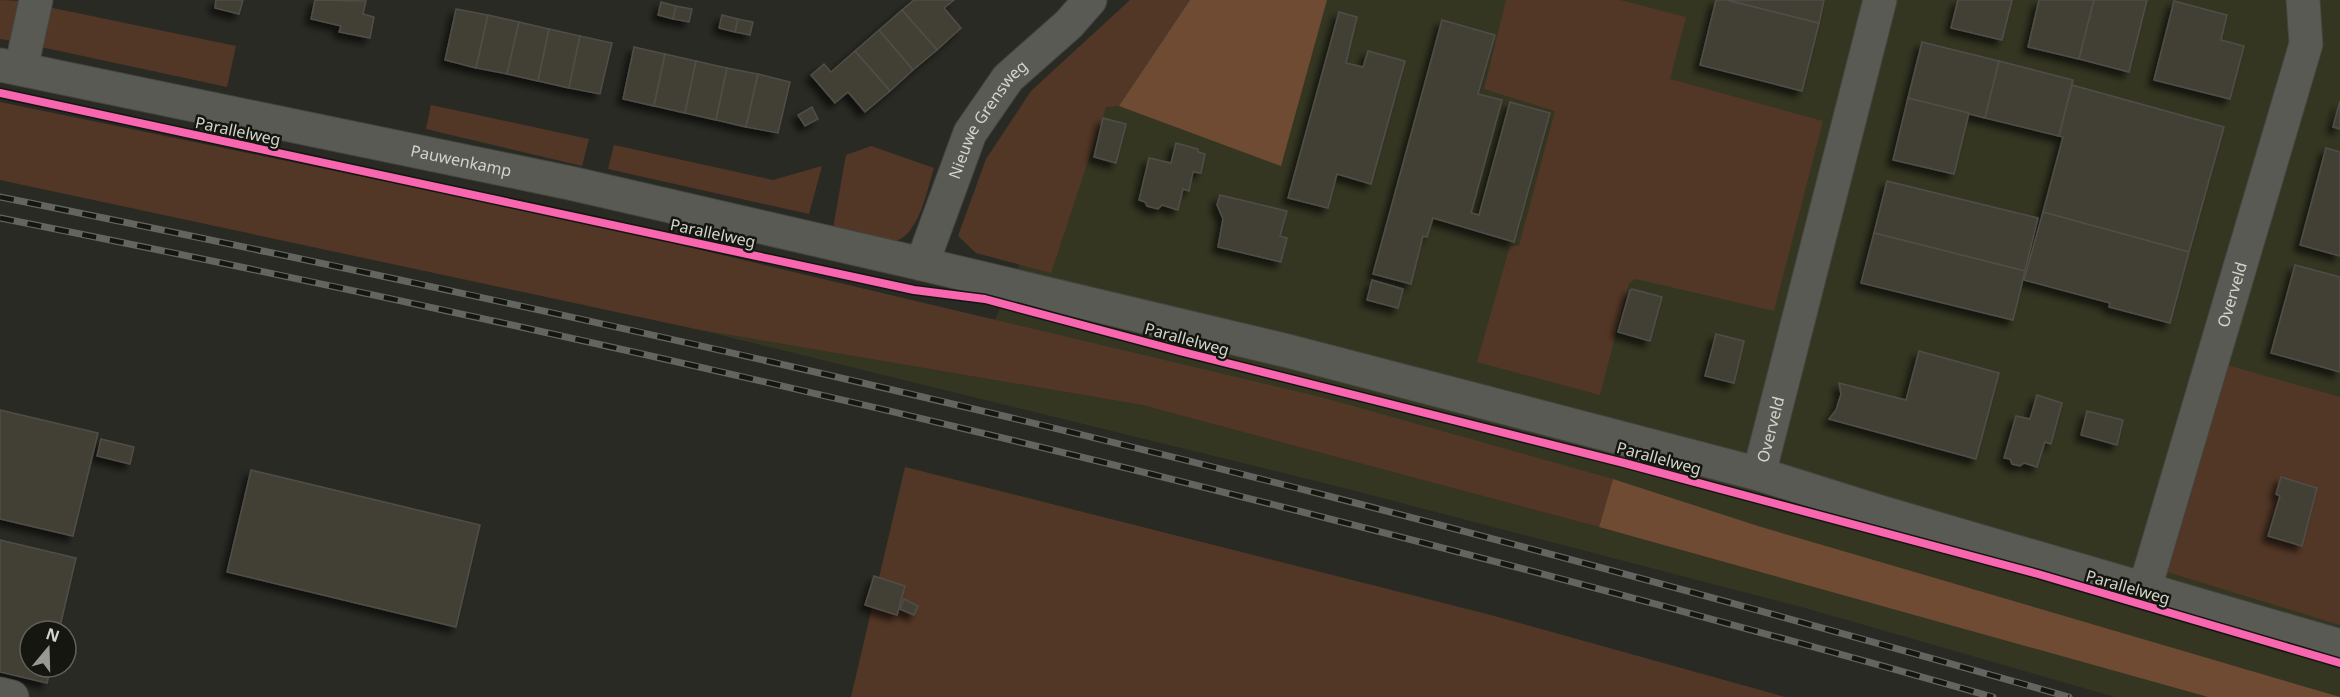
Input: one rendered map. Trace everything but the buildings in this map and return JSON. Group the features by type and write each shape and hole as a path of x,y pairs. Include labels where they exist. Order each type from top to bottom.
{"street":[{"path":"10,67 36,0"},
{"name":"Nieuwe Grensweg","path":"922,264 970,133 1008,78 1068,24 1090,0"},
{"name":"Overveld","path":"1759,474 1881,0"},
{"name":"Overveld","path":"2145,588 2306,44 2302,0"},
{"name":"Pauwenkamp","path":"10,67 570,183 922,264"},
{"name":"Parallelweg","path":"922,264 1288,351 1759,474 1880,512 2340,646"},
{"path":"0,694 12,697"}],"shaded area":[{"path":"0,0 22,1 13,41 0,39"},
{"path":"1130,0 1190,0 1119,106 1106,107 1051,273 976,253 958,236 986,159 1031,91"},
{"path":"1164,0 2340,0 2340,697 2326,697 986,339 1102,82"},
{"path":"1190,0 1327,0 1281,166 1119,106"},
{"path":"1506,0 1620,0 1686,17 1670,79 1823,121 1774,311 1636,279 1629,283 1600,395 1477,362 1510,246 1519,246 1555,111 1484,89"},
{"path":"48,7 236,46 227,87 41,47"},
{"path":"0,102 587,223 1321,397 1613,479 1599,527 1142,405 700,330 0,180"},
{"path":"431,105 589,139 582,166 426,129"},
{"path":"614,145 773,180 822,166 809,214 608,169"},
{"path":"871,146 934,168 925,200 915,222 901,239 892,242 833,228 846,155"},
{"path":"700,330 1142,405 1599,527 2208,697 2115,697 1805,608 1336,486"},
{"path":"2223,364 2340,397 2340,625 2167,572"},
{"path":"905,467 1487,614 1785,697 851,697"},
{"path":"1613,479 1758,526 2340,697 2208,697 1599,527"}],"railway":[{"path":"0,197 503,302 837,377 1170,456 1520,546 2069,697"},
{"path":"0,218 502,323 1001,438 1498,562 1993,697"}],"cycle path":[{"path":"0,93 914,290 985,299 1179,351 1624,463 2038,574 2340,663"}]}
